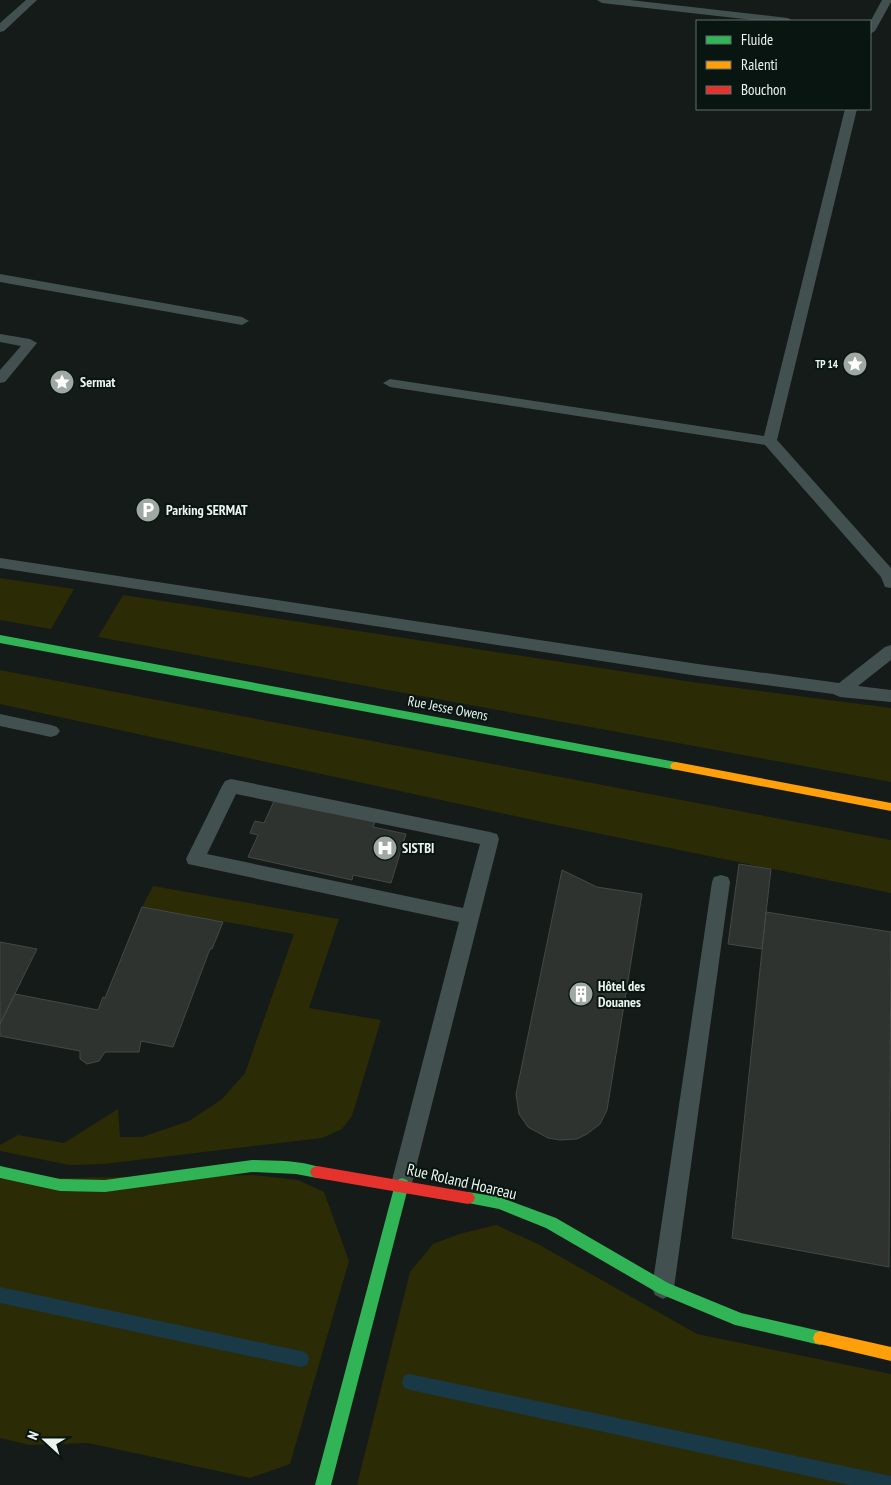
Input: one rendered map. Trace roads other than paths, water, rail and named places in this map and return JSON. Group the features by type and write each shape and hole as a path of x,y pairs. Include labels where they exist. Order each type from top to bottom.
{"street":[{"name":"Rue Jesse Owens","path":"0,639 891,808"},
{"name":"Rue Roland Hoareau","path":"0,1172 60,1184 105,1186 252,1166 296,1168 402,1184 499,1203 550,1223 663,1288 740,1320 891,1354"},
{"path":"323,1485 402,1184"}],"lane":[{"path":"0,29 32,0"},
{"path":"602,0 779,20"},
{"path":"871,30 887,0"},
{"path":"770,441 851,110"},
{"path":"0,278 242,321"},
{"path":"0,338 30,343 0,379"},
{"path":"390,384 770,441 888,574 891,583"},
{"path":"0,563 840,691 891,696"},
{"path":"840,691 891,651"},
{"path":"0,720 51,731"},
{"path":"402,1184 490,839 231,786 196,859 469,917"},
{"path":"663,1288 721,882"}],"waterway":[{"path":"0,1295 301,1359"},
{"path":"410,1382 891,1485"}],"place":[{"name":"TP 14","path":"855,364"},
{"name":"Sermat","path":"62,382"},
{"name":"Parking SERMAT","path":"148,510"},
{"name":"SISTBI","path":"385,848"},
{"name":"Hôtel des Douanes","path":"581,994"}]}
